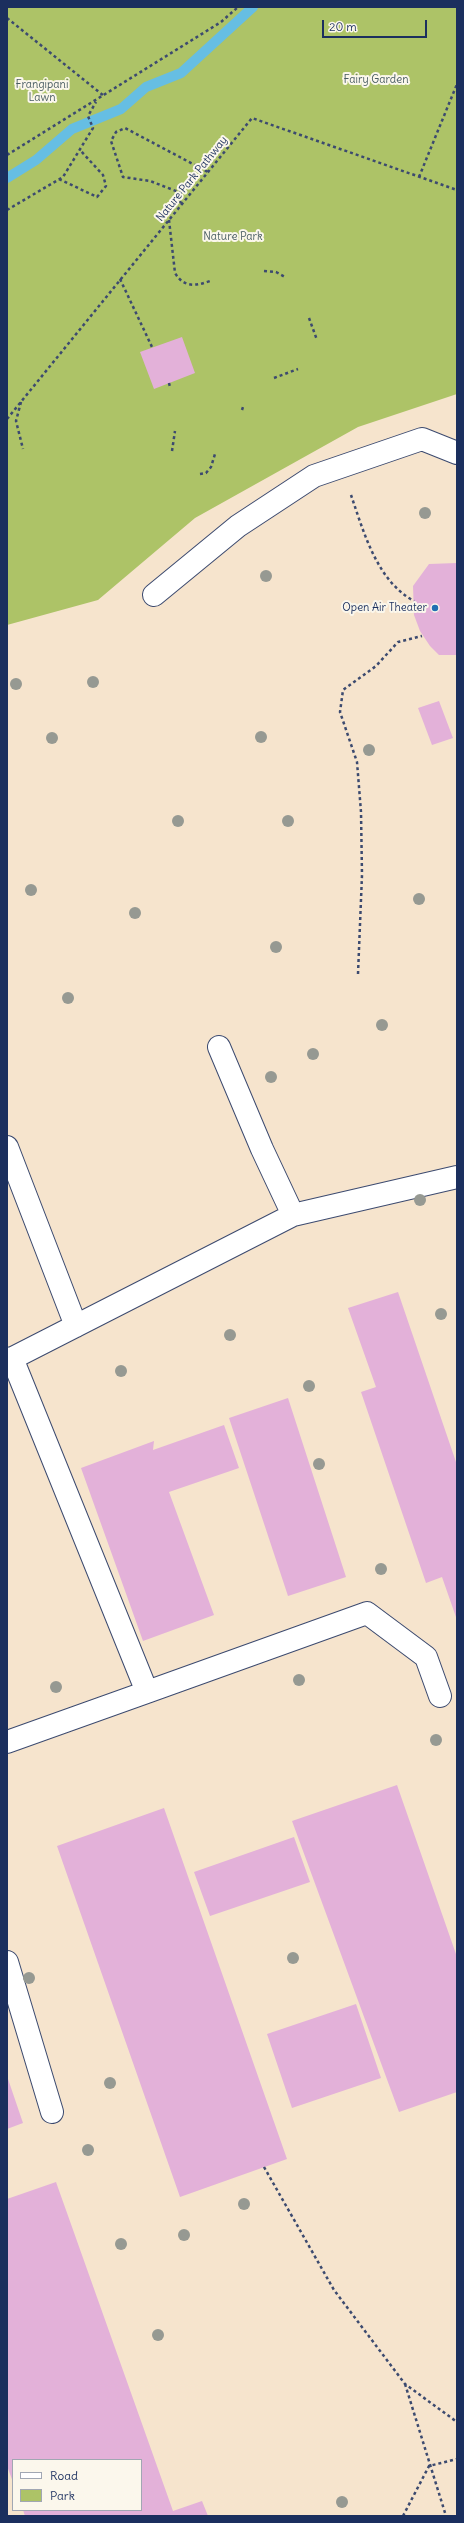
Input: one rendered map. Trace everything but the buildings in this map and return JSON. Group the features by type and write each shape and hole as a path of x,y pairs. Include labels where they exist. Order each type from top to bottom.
{"street":[{"path":"154,595 238,526 314,476 422,439 457,453"},
{"path":"219,1048 262,1149 293,1215"},
{"path":"7,1147 76,1326"},
{"path":"147,1692 9,1359 293,1215 457,1177"},
{"path":"7,1742 367,1612 426,1657 440,1696"},
{"path":"7,1962 52,2112"}],"path":[{"path":"7,155 222,22 238,7"},
{"path":"7,18 104,96"},
{"path":"419,176 457,84"},
{"path":"7,210 64,177 93,128 88,116 96,101"},
{"name":"Nature Park Pathway","path":"7,419 252,118 457,190"},
{"path":"182,203 178,201 181,193 135,177 123,177 111,141 116,132 125,128 208,172"},
{"path":"59,179 97,197 106,186 103,175 80,150"},
{"path":"169,219 175,273 179,280 188,285 197,285 210,280"},
{"path":"264,271 276,272 286,277"},
{"path":"120,279 152,347"},
{"path":"309,318 317,340"},
{"path":"274,378 298,369"},
{"path":"169,383 170,387"},
{"path":"22,400 16,421 23,450"},
{"path":"172,451 175,431"},
{"path":"200,474 206,473 211,467 215,454"},
{"path":"341,467 368,545 398,593 414,602"},
{"path":"358,974 362,875 361,812 357,762 340,712 343,690 376,666 398,642 422,636"},
{"path":"264,2167 334,2290 405,2384 457,2422"},
{"path":"405,2384 429,2466 446,2516"},
{"path":"403,2516 429,2466 457,2459"}],"green space":[{"name":"Nature Park","path":"7,7 457,7 457,394 358,427 195,518 98,600 7,625"}],"waterway":[{"path":"7,178 36,160 72,129 121,109 146,87 181,73 253,7"}],"place":[{"name":"Open Air Theater","path":"435,608"}],"park label":[{"name":"Fairy Garden","path":"376,80"},
{"name":"Frangipani Lawn","path":"42,91"}]}
